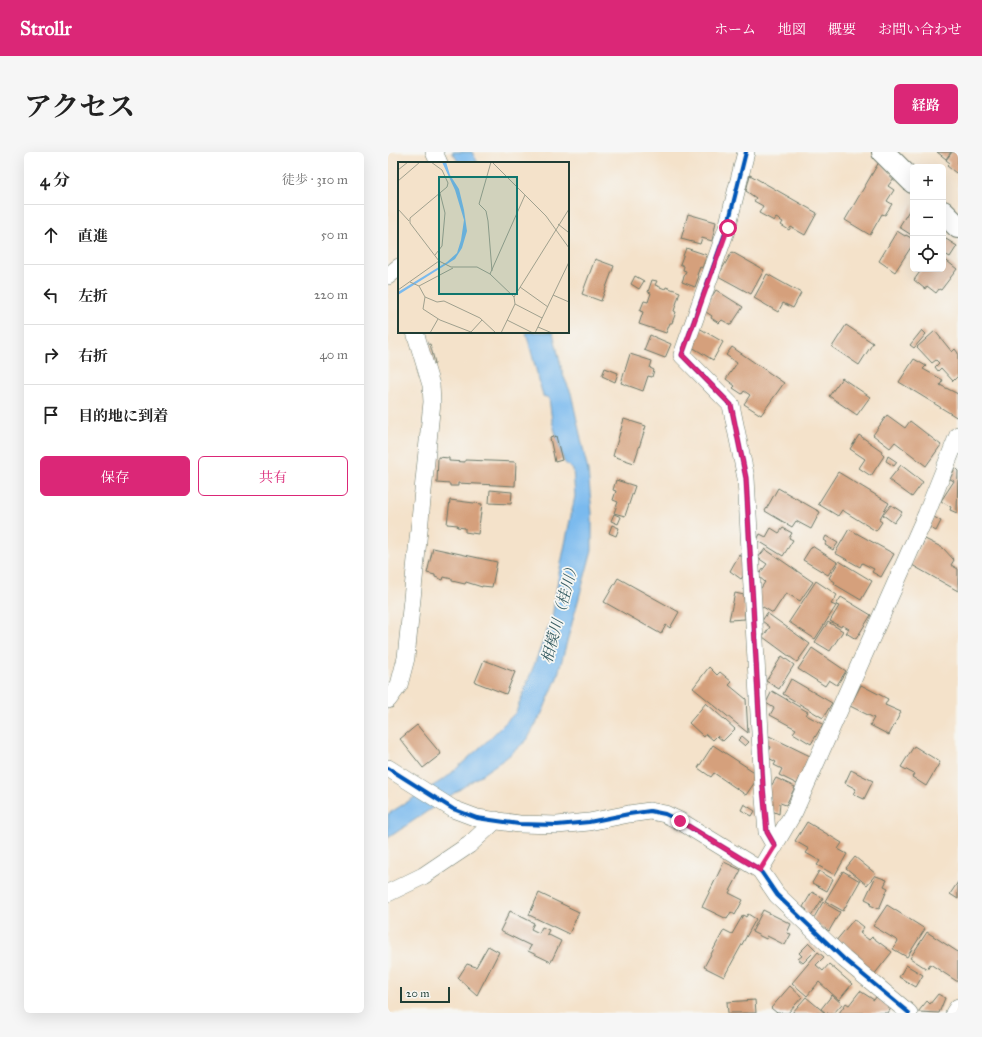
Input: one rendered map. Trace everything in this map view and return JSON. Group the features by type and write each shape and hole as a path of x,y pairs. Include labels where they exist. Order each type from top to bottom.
{"main road":[{"path":"883,152 910,179"},
{"path":"946,215 958,227"}],"street":[{"path":"434,152 439,162"},
{"path":"746,152 728,228 682,355 731,405 746,478 763,787 767,832 775,846"},
{"path":"388,700 399,685 406,658 432,402 431,385 415,333"},
{"path":"760,870 794,812 926,515 958,435"},
{"path":"388,769 453,809 477,818 519,824 557,825 589,822 650,811 665,814 680,821 760,870 777,895 844,959 909,1013"},
{"path":"388,893 423,876 469,845 496,820"},
{"path":"954,1013 958,1007"}],"water":[{"path":"452,152 472,152 477,162 458,162"},
{"name":"相模川（桂川）","path":"526,333 553,333 563,375 571,393 588,471 592,513 592,550 557,678 542,713 527,740 506,758 388,838 388,814 447,777 486,742 516,712 552,618 559,573 575,496 573,470 564,462 552,421 549,398 543,396"}],"building":[{"path":"937,152 951,152 946,159"},
{"path":"952,152 958,152 958,171 956,173 947,166 950,163 946,160"},
{"path":"879,162 894,178 888,186 894,190 887,201 892,204 885,215 882,214 870,235 845,220"},
{"path":"750,175 817,213 805,235 791,227 789,230 781,225 783,222 776,218 774,221 759,213 763,206 754,201 756,198 746,191"},
{"path":"910,209 910,234 899,227"},
{"path":"688,214 716,222 712,241 702,238 700,244 681,239"},
{"path":"897,231 910,237 910,249 895,272 879,261"},
{"path":"946,239 957,246 950,257 946,255"},
{"path":"686,248 707,255 702,268 700,267 697,275 699,276 695,287 682,282 686,271 683,270 684,266 680,264"},
{"path":"732,252 764,270 751,294 718,276"},
{"path":"595,259 614,266 601,301 582,294"},
{"path":"946,260 957,269 941,290 939,289 936,293 927,286 925,289 914,280 920,272 946,272"},
{"path":"767,274 801,293 793,308 783,303 778,312 754,298"},
{"path":"635,276 644,281 639,289 631,284"},
{"path":"652,280 657,281 655,285 680,292 674,311 676,312 666,333 639,324 643,312 640,311 644,301 648,302 651,293 648,292"},
{"path":"716,290 743,307 731,325 722,320 719,323 703,310"},
{"path":"846,325 873,343 859,365 832,347"},
{"path":"699,328 723,342 713,360 692,347"},
{"path":"922,330 926,334 914,348 910,345"},
{"path":"935,331 952,352 955,349 958,353 958,376 953,381 941,368 938,371 935,367 939,363 936,360 932,363 917,347"},
{"path":"650,335 671,344 665,358 644,350"},
{"path":"430,344 435,363 431,365 425,345"},
{"path":"732,347 784,383 761,415 744,404 750,395 744,391 742,394 733,388 735,386 726,379 737,363 726,355"},
{"path":"630,354 652,361 650,368 654,370 652,377 648,376 643,391 621,383"},
{"path":"914,359 926,366 923,369 943,380 940,385 958,394 958,418 899,382"},
{"path":"605,368 618,373 615,382 602,376"},
{"path":"842,378 870,397 857,415 829,396"},
{"path":"887,415 905,428 910,421 941,445 926,466 895,442 890,448 873,435"},
{"path":"624,419 646,426 634,463 613,456"},
{"path":"859,435 882,451 881,453 884,456 871,476 859,468 865,459 850,449"},
{"path":"556,436 562,460 555,462 550,438"},
{"path":"888,456 897,462 894,466 886,461"},
{"path":"438,457 449,458 449,461 465,462 465,460 516,462 515,486 458,483 458,486 450,486 450,484 437,483"},
{"path":"901,465 923,482 912,497 889,480"},
{"path":"955,468 958,471 957,513 950,510 951,507 941,501 954,481 950,479"},
{"path":"838,472 889,503 879,520 882,522 876,531 842,510 838,516 818,504"},
{"path":"616,480 635,486 625,516 614,513 618,502 613,500 616,491 613,490"},
{"path":"778,488 820,512 811,529 796,521 792,527 765,511"},
{"path":"490,490 512,492 511,504 489,503"},
{"path":"450,500 482,504 478,534 465,532 465,528 457,527 458,525 447,524"},
{"path":"891,505 902,512 894,523 883,515"},
{"path":"614,514 621,517 618,524 611,521"},
{"path":"934,517 941,521 936,531 929,527"},
{"path":"612,525 619,528 616,536 609,533"},
{"path":"771,528 779,533 783,528 792,533 789,538 793,540 783,556 757,540 760,534 766,537"},
{"path":"849,529 894,554 881,577 872,572 874,569 862,563 860,567 835,553"},
{"path":"826,536 838,543 833,550 825,545 827,542 824,540"},
{"path":"925,539 943,548 954,560 951,565 958,569 958,591 912,565"},
{"path":"812,546 837,562 828,575 803,560"},
{"path":"433,548 497,562 492,587 482,587 466,582 465,584 452,581 452,579 444,577 443,580 435,577 435,575 427,573"},
{"path":"765,549 813,582 800,601 786,593 773,613 758,604 759,591 765,582 758,576 767,564 758,558"},
{"path":"739,555 744,558 744,575 741,579 730,571"},
{"path":"839,561 872,581 861,600 834,584 835,582 829,578"},
{"path":"618,578 679,612 670,628 666,625 661,634 604,602"},
{"path":"816,581 837,595 831,604 836,606 815,639 789,622"},
{"path":"735,593 744,595 745,619 729,620"},
{"path":"841,597 871,615 856,639 846,633 849,629 842,625 841,627 830,621 839,606 836,605"},
{"path":"767,613 810,644 797,662 763,637 770,627 762,621"},
{"path":"828,622 843,631 830,651 815,642"},
{"path":"812,648 846,671 837,685 829,680 825,686 798,669"},
{"path":"782,656 794,665 779,689 766,681"},
{"path":"484,660 515,672 506,694 475,682"},
{"path":"709,667 717,675 720,672 732,682 729,685 746,699 748,733 693,688"},
{"path":"791,679 832,703 823,718 783,694"},
{"path":"861,685 888,699 885,705 901,712 889,735 870,725 874,718 850,706"},
{"path":"772,691 808,712 806,715 823,724 811,744 793,733 796,729 770,715 774,708 766,703"},
{"path":"706,703 735,729 723,741 717,736 713,740 706,734 704,737 689,723"},
{"path":"417,725 441,754 423,768 400,739"},
{"path":"742,736 749,742 745,746 738,740"},
{"path":"769,736 810,756 797,784 779,775 782,769 774,765 776,762 767,757 771,747 765,744"},
{"path":"713,745 756,773 754,777 757,779 746,795 714,773 711,777 698,768"},
{"path":"914,746 940,762 926,786 912,777 914,774 901,767"},
{"path":"851,770 873,781 864,799 853,794 856,789 845,783"},
{"path":"776,778 795,787 786,805 780,803 779,814 770,810 767,793"},
{"path":"744,804 755,811 752,816 741,810"},
{"path":"807,822 842,843 838,849 847,854 835,875 817,865 820,861 806,853 809,849 795,841"},
{"path":"855,857 876,874 867,885 846,868"},
{"path":"724,862 741,870 729,893 743,900 735,915 731,912 727,919 702,907"},
{"path":"819,871 833,879 827,891 812,883"},
{"path":"843,871 860,881 843,911 825,901"},
{"path":"876,876 887,880 884,886 888,888 879,909 870,905 871,902 865,899"},
{"path":"958,882 958,899 950,894"},
{"path":"812,892 823,898 810,918 804,914 807,910 803,907"},
{"path":"539,893 579,912 569,934 529,915"},
{"path":"823,902 840,912 829,931 812,921"},
{"path":"887,905 925,929 907,957 893,949 898,941 873,926"},
{"path":"763,910 791,924 787,933 791,934 785,945 767,936 766,939 752,932"},
{"path":"510,911 534,923 531,929 539,933 542,927 549,930 547,934 561,941 551,962 528,951 531,946 500,931"},
{"path":"748,914 756,919 724,977 704,967 724,930 732,934 743,915 746,917"},
{"path":"854,919 864,927 860,933 869,940 872,937 892,952 873,976 835,942"},
{"path":"927,932 958,952 958,982 930,964 927,969 910,958"},
{"path":"809,943 816,950 803,963 798,959 802,956 799,953"},
{"path":"488,946 499,952 477,995 458,978 467,964 476,967"},
{"path":"818,952 824,957 816,965 823,971 829,964 852,984 839,1000 819,982 807,996 792,983"},
{"path":"906,965 923,975 916,987 899,977"},
{"path":"790,986 802,997 788,1013 777,1013 771,1008"},
{"path":"860,991 874,1000 876,997 891,1008 888,1013 839,1013 846,1003 849,1005"},
{"path":"938,994 945,998 939,1013 918,1012 927,1001 930,1004"},
{"path":"832,995 842,1004 834,1013 826,1013 821,1009"},
{"path":"806,997 825,1013 792,1013"},
{"path":"755,1000 756,1013 728,1013 727,1002"}],"cycle path":[{"path":"746,152 727,228 682,355 731,405 746,478 763,787 767,832 775,846"},
{"path":"388,768 453,809 477,818 519,824 557,825 589,822 650,811 665,814 680,821 760,870 777,895 844,959 909,1013"}],"route":[{"path":"680,821 760,870 775,846 767,832 763,787 746,478 731,405 682,355 728,228"}]}
